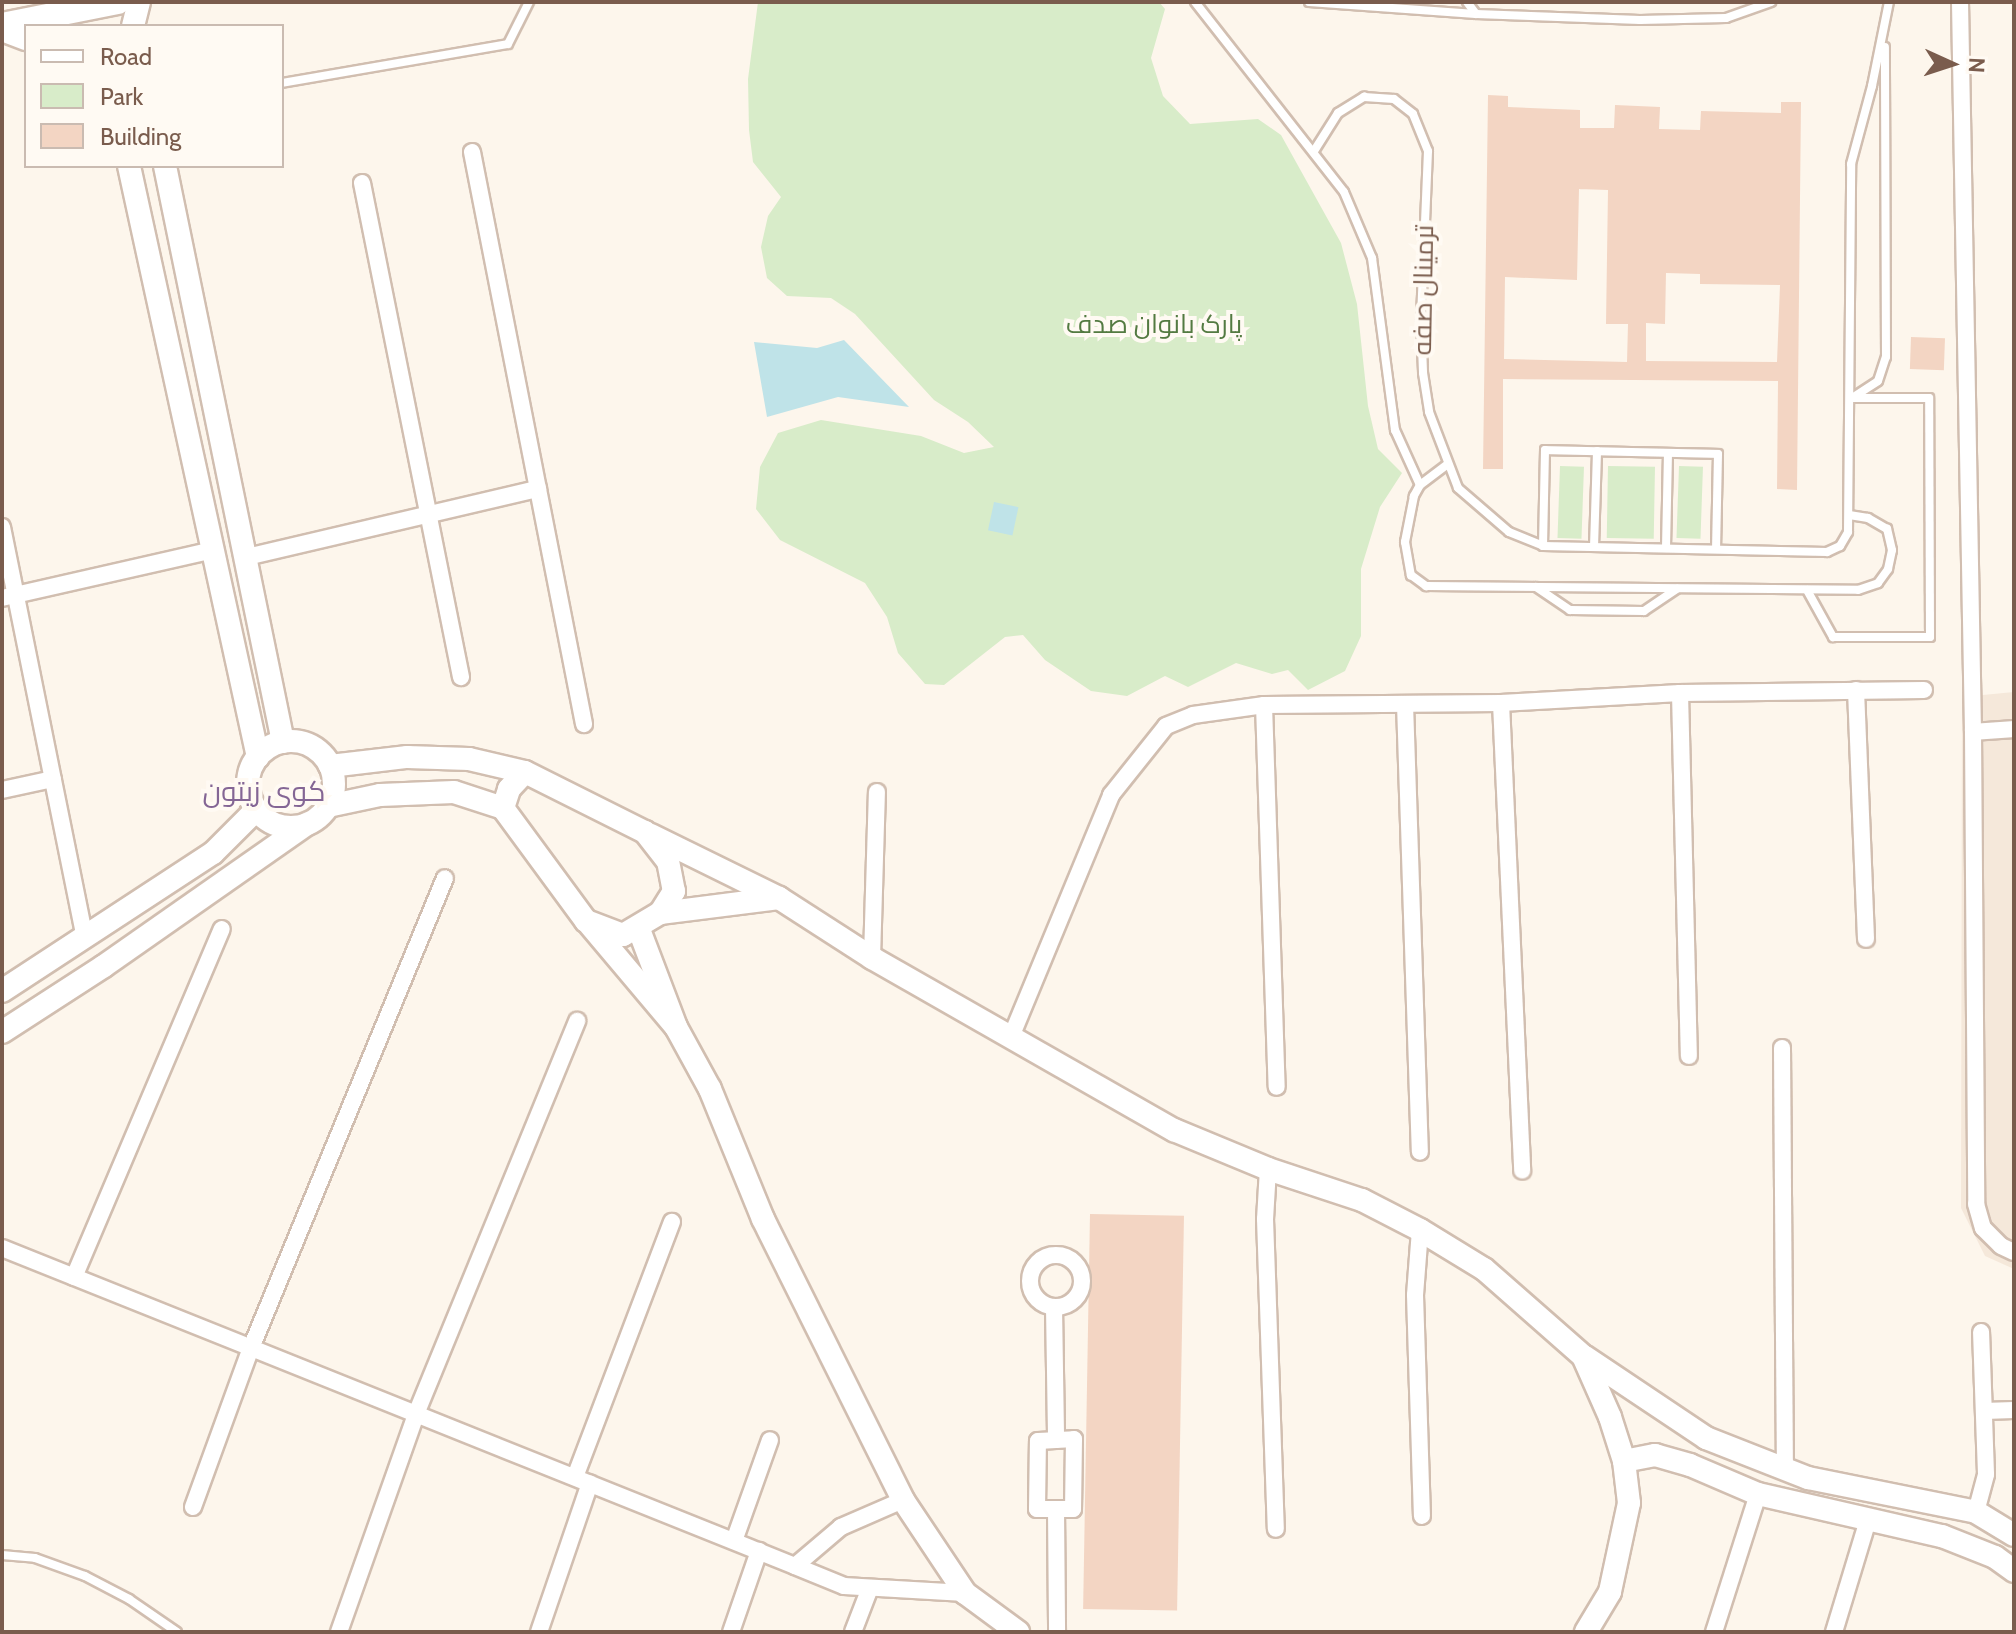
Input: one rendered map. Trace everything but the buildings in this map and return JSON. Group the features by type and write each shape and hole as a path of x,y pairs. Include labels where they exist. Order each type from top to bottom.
{"main road":[{"path":"2,27 118,2"}],"street":[{"path":"134,24 139,2"},
{"path":"1960,2 1973,732 1976,1204 1983,1228 2001,1246 2014,1252"},
{"path":"2,27 24,38"},
{"path":"472,152 584,724"},
{"path":"129,168 258,757 248,783 256,810 279,825 307,824"},
{"path":"165,168 283,742"},
{"path":"362,183 461,677"},
{"path":"247,557 538,489"},
{"path":"2,527 9,596 53,779 85,937"},
{"path":"9,596 213,550"},
{"path":"1856,690 1866,939"},
{"path":"1011,1037 1111,795 1166,726 1193,715 1264,705 1501,703 1680,693 1924,690"},
{"path":"1680,693 1689,1056"},
{"path":"1501,703 1522,1171"},
{"path":"1405,704 1420,1152"},
{"path":"1264,705 1277,1087"},
{"path":"1973,732 2014,729"},
{"path":"258,757 283,742 310,746 330,766 334,779 328,806"},
{"path":"330,766 407,757 469,759 525,772 779,898 872,958 917,980 1174,1130 1268,1169 1362,1200 1420,1230 1484,1269 1583,1356 1706,1438 1808,1478 1976,1512 2014,1535"},
{"path":"503,808 509,789 525,772"},
{"path":"2,790 53,779"},
{"path":"2,1032 104,966 307,824 328,806 380,795 454,792 503,808 586,921 676,1027"},
{"path":"872,958 877,792"},
{"path":"2,991 213,853 256,810"},
{"path":"586,921 623,935 660,913 674,891 668,861 645,832"},
{"path":"193,1507 251,1348 445,878"},
{"path":"660,913 779,898"},
{"path":"638,927 676,1027 710,1089 763,1219 903,1500 965,1593 995,1625 1018,1632"},
{"path":"74,1277 222,929"},
{"path":"339,1632 416,1414 577,1021"},
{"path":"1782,1048 1785,1470"},
{"path":"1268,1169 1265,1219 1276,1529"},
{"path":"539,1632 582,1480 672,1222"},
{"path":"1420,1230 1415,1295 1422,1516"},
{"path":"2,1248 844,1586 965,1593"},
{"path":"1054,1307 1056,1440"},
{"path":"1976,1512 1986,1474 1981,1332"},
{"path":"1583,1356 1610,1417 1624,1461 1629,1503 1610,1592 1586,1632"},
{"path":"1984,1411 2014,1410"},
{"path":"1074,1439 1073,1509 1056,1509 1037,1509 1038,1441 1074,1439"},
{"path":"734,1541 770,1440"},
{"path":"1624,1461 1655,1455 1690,1465 1758,1494 1942,1536 1995,1557 2014,1571"},
{"path":"1714,1632 1758,1494"},
{"path":"795,1566 841,1527 903,1500"},
{"path":"1056,1509 1057,1632"},
{"path":"1834,1632 1868,1520"},
{"path":"731,1632 759,1551"},
{"path":"853,1632 870,1588"}],"lane":[{"path":"284,83 508,44 529,2"},
{"path":"1195,2 1344,192 1372,258 1395,430 1420,485"},
{"path":"1309,2 1378,9 1640,20 1726,18 1771,2"},
{"path":"1378,9 1387,2"},
{"path":"1467,2 1476,14"},
{"path":"1851,398 1878,381 1886,357 1885,27 1889,2"},
{"name":"ترمینال صفه","path":"1314,151 1338,113 1364,97 1394,99 1413,114 1428,151 1423,373 1429,412 1458,488 1509,532 1543,546 1827,552 1840,546 1848,532 1851,164 1885,27"},
{"path":"1807,590 1833,637 1930,637 1929,398 1851,398"},
{"path":"1543,546 1545,450 1718,454 1716,549"},
{"path":"1594,547 1597,451"},
{"path":"1666,548 1668,453"},
{"path":"1447,465 1420,485 1414,496 1405,542 1411,575 1426,586 1858,590 1878,583 1888,569 1892,550 1887,529 1868,518 1849,515"},
{"path":"1535,587 1570,610 1644,611 1678,588"},
{"path":"2,1555 35,1558 85,1576 129,1599 177,1632"}],"shaded area":[{"path":"2014,692 2014,1269 1985,1256 1961,1208 1962,697"}],"green space":[{"name":"پارک بانوان صدف","path":"758,2 1159,2 1165,9 1151,58 1163,96 1190,124 1258,119 1281,135 1341,243 1357,304 1368,406 1378,449 1402,473 1380,507 1361,569 1361,636 1345,671 1308,690 1288,670 1272,674 1236,663 1188,687 1165,676 1127,696 1091,691 1045,660 1023,635 1005,637 944,685 925,684 898,653 887,617 865,583 780,540 756,509 760,467 778,433 821,420 921,436 964,453 994,447 968,422 934,400 855,314 831,298 787,296 767,278 761,247 768,216 781,197 753,162 749,130 748,79"},
{"path":"1560,466 1584,467 1581,539 1557,538"},
{"path":"1608,466 1655,467 1654,539 1607,538"},
{"path":"1679,466 1703,467 1700,539 1676,538"}],"water":[{"path":"844,340 909,407 838,397 767,417 754,342 817,348"},
{"path":"994,502 1018,507 1012,536 988,530"}],"district":[{"name":"کوی زیتون","path":"264,791"}]}
